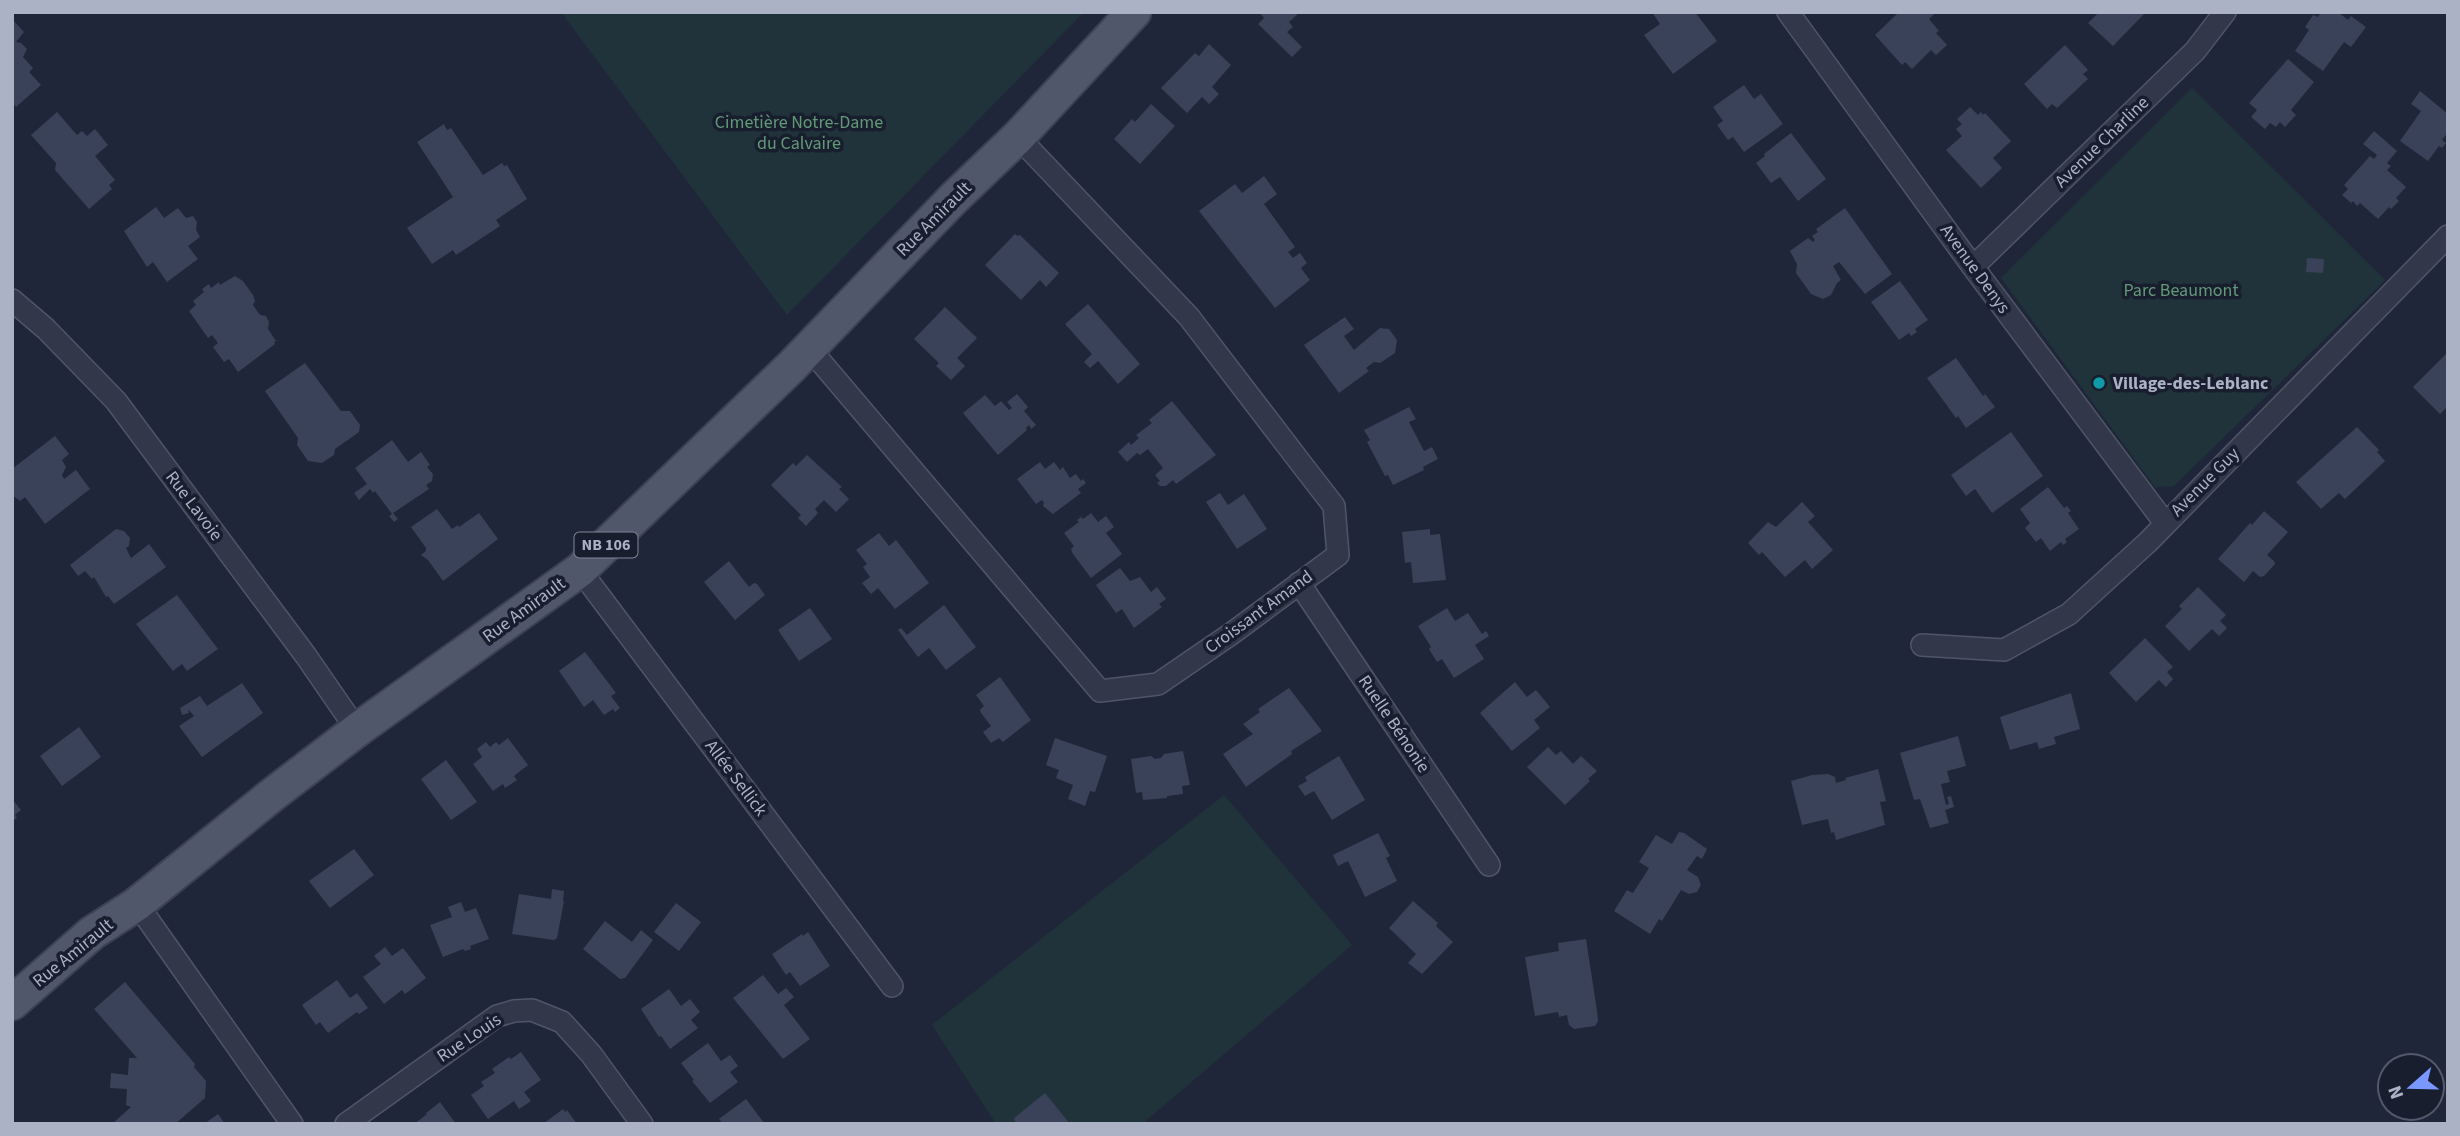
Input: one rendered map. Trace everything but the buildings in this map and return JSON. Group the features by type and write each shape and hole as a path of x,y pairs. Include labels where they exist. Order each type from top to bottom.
{"main road":[{"name":"Rue Amirault","path":"12,1003 92,933 137,904 272,794 580,570 792,366 953,199 1018,137 1135,12"}],"street":[{"name":"Avenue Charline","path":"1973,267 2195,51 2225,12"},
{"name":"Avenue Denys","path":"1792,14 1973,267 2165,523"},
{"name":"Croissant Amand","path":"809,348 1100,691 1158,684 1338,555 1334,506 1189,317 1018,137"},
{"name":"Avenue Guy","path":"1922,645 2004,650 2069,614 2148,542 2448,236"},
{"name":"Rue Lavoie","path":"12,300 46,329 116,401 306,656 357,730"},
{"name":"Allée Sellick","path":"580,570 892,986"},
{"name":"Ruelle Bénonie","path":"1299,583 1489,864"},
{"path":"137,904 292,1124"},
{"name":"Rue Louis","path":"346,1124 497,1016 532,1010 562,1022 591,1054 642,1124"}],"green space":[{"name":"Cimetière Notre-Dame du Calvaire","path":"561,12 1084,12 787,315"},
{"name":"Parc Beaumont","path":"2192,88 2385,280 2174,486 2155,487 2001,278"},
{"path":"1224,795 1352,945 1142,1124 996,1124 932,1025"}],"place":[{"name":"Village-des-Leblanc","path":"2099,383"}]}
